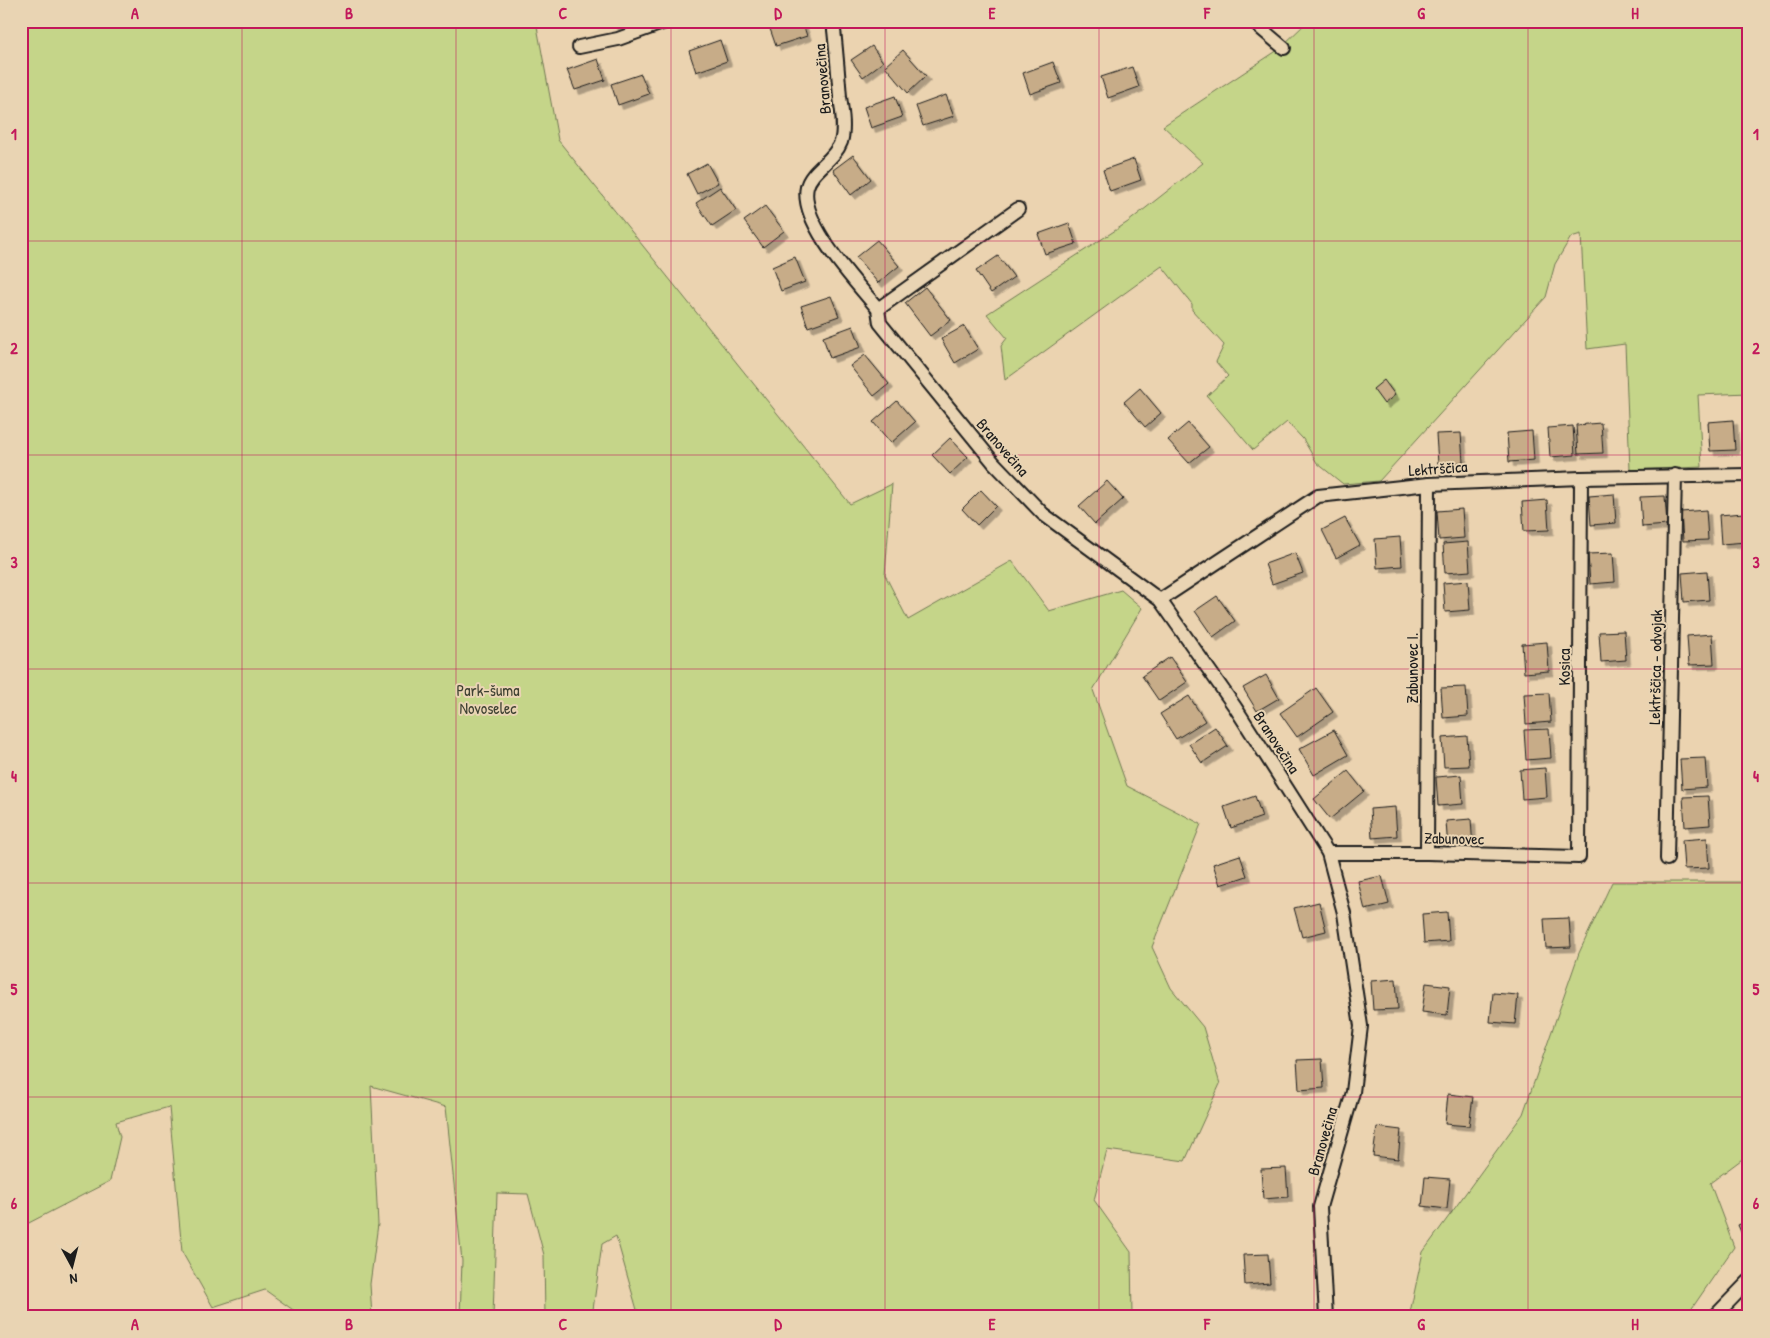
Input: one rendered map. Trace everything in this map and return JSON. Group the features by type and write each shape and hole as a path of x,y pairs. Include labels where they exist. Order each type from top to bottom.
{"street":[{"path":"579,47 618,38 668,21"},
{"name":"Branovečina","path":"833,21 843,123 841,142 832,158 816,172 807,186 806,201 810,217 822,239 878,309 880,323 994,463 1043,514 1160,600 1235,707 1328,854 1344,913 1361,1026 1353,1092 1320,1207 1326,1317"},
{"path":"1252,21 1284,48"},
{"path":"878,309 1018,209"},
{"name":"Lektrščica","path":"1160,600 1318,496 1429,484 1581,478 1749,475"},
{"name":"Lektrščica - odvojak","path":"1667,859 1675,476"},
{"name":"Kosica","path":"1579,857 1581,478"},
{"name":"Zabunovec I.","path":"1427,853 1429,484"},
{"name":"Zabunovec","path":"1328,854 1427,853 1579,857"},
{"path":"1714,1317 1749,1281"}],"green space":[{"name":"Park-šuma Novoselec","path":"21,21 536,21 558,140 850,504 892,484 885,575 908,620 1012,561 1049,611 1121,590 1142,608 1093,690 1127,786 1201,824 1152,947 1171,988 1203,1027 1220,1084 1185,1161 1107,1150 1094,1200 1131,1252 1132,1317 639,1317 616,1236 602,1244 592,1317 545,1317 544,1255 528,1194 497,1193 493,1317 460,1317 462,1261 446,1107 371,1086 378,1224 370,1284 372,1317 303,1317 265,1290 213,1307 182,1252 169,1107 116,1122 120,1137 110,1181 21,1227"},
{"path":"1308,21 1749,21 1749,393 1698,395 1702,467 1630,470 1625,344 1587,349 1581,234 1571,237 1555,264 1546,297 1379,481 1343,484 1317,463 1303,439 1287,422 1253,450 1207,396 1228,376 1216,362 1224,345 1192,310 1192,304 1162,266 1005,380 1001,346 1007,338 987,314 1128,222 1203,163 1163,126 1278,50"},
{"path":"1749,804 1749,1154 1710,1183 1734,1247 1686,1317 1409,1317 1423,1252 1523,1114 1579,953 1612,882 1742,882"}],"building":[{"path":"612,21 627,21 614,26"},
{"path":"782,21 802,21 807,36 776,46 769,26"},
{"path":"720,40 727,61 696,72 689,51"},
{"path":"872,46 883,62 863,77 851,60"},
{"path":"903,50 926,76 908,93 885,66"},
{"path":"598,59 605,80 575,90 567,70"},
{"path":"1053,62 1061,83 1030,94 1023,73"},
{"path":"1132,67 1139,87 1108,98 1101,77"},
{"path":"641,74 649,94 618,105 611,84"},
{"path":"946,95 954,116 923,126 916,106"},
{"path":"895,96 902,117 871,128 864,107"},
{"path":"853,155 871,179 851,195 833,170"},
{"path":"1134,159 1141,180 1110,191 1103,170"},
{"path":"707,163 718,183 697,194 687,174"},
{"path":"720,187 736,210 712,226 696,203"},
{"path":"765,206 784,231 763,247 744,221"},
{"path":"1069,223 1076,244 1045,254 1038,234"},
{"path":"877,240 899,266 878,283 856,257"},
{"path":"998,256 1014,277 991,293 976,271"},
{"path":"795,257 805,282 781,291 772,267"},
{"path":"925,287 951,320 930,336 905,303"},
{"path":"831,296 839,316 808,327 801,306"},
{"path":"853,326 861,347 830,358 823,337"},
{"path":"964,326 978,349 955,363 941,339"},
{"path":"865,355 889,384 874,396 850,366"},
{"path":"1384,380 1395,395 1384,404 1373,389"},
{"path":"1140,388 1161,413 1145,427 1124,402"},
{"path":"897,401 915,422 891,443 873,422"},
{"path":"1733,420 1735,450 1710,451 1708,422"},
{"path":"1188,423 1209,447 1189,463 1168,440"},
{"path":"1601,423 1603,453 1578,454 1576,425"},
{"path":"1573,426 1575,455 1550,457 1548,428"},
{"path":"1532,431 1534,460 1509,462 1507,433"},
{"path":"1461,433 1463,462 1438,464 1436,434"},
{"path":"950,438 968,457 950,474 932,455"},
{"path":"1107,481 1123,499 1095,524 1079,506"},
{"path":"981,490 996,506 977,525 962,509"},
{"path":"1614,494 1616,523 1591,525 1589,496"},
{"path":"1665,496 1667,525 1642,527 1640,497"},
{"path":"1547,500 1549,530 1524,531 1522,502"},
{"path":"1462,509 1464,538 1439,540 1437,511"},
{"path":"1706,510 1708,540 1683,541 1681,512"},
{"path":"1744,513 1746,542 1721,544 1719,515"},
{"path":"1345,518 1360,545 1336,558 1322,530"},
{"path":"1400,537 1402,566 1377,568 1375,539"},
{"path":"1468,542 1470,571 1445,573 1443,544"},
{"path":"1295,553 1303,573 1272,584 1265,564"},
{"path":"1613,553 1615,582 1590,584 1588,554"},
{"path":"1707,571 1709,600 1684,602 1682,573"},
{"path":"1468,581 1470,610 1445,612 1443,583"},
{"path":"1217,596 1235,621 1213,637 1195,611"},
{"path":"1624,631 1626,660 1601,662 1599,632"},
{"path":"1712,634 1714,664 1689,665 1687,636"},
{"path":"1547,642 1549,671 1524,673 1522,644"},
{"path":"1170,657 1187,682 1159,701 1142,676"},
{"path":"1266,675 1279,698 1257,711 1243,688"},
{"path":"1466,687 1468,716 1443,718 1441,688"},
{"path":"1316,688 1333,712 1297,737 1280,713"},
{"path":"1549,693 1551,722 1526,724 1524,694"},
{"path":"1189,696 1205,721 1176,739 1160,714"},
{"path":"1215,727 1228,746 1202,763 1189,744"},
{"path":"1549,729 1551,758 1526,760 1524,730"},
{"path":"1334,730 1348,755 1314,775 1299,749"},
{"path":"1467,736 1469,766 1444,767 1442,738"},
{"path":"1705,758 1707,787 1682,789 1680,759"},
{"path":"1545,768 1547,797 1522,799 1520,770"},
{"path":"1348,771 1364,791 1330,819 1314,799"},
{"path":"1461,775 1463,804 1438,806 1436,777"},
{"path":"1255,796 1262,817 1231,828 1224,807"},
{"path":"1708,796 1710,825 1685,827 1683,797"},
{"path":"1395,807 1397,836 1372,838 1370,809"},
{"path":"1471,819 1473,848 1448,850 1446,821"},
{"path":"1707,838 1709,868 1684,869 1682,840"},
{"path":"1240,855 1247,876 1220,885 1213,864"},
{"path":"1382,876 1389,904 1365,910 1358,881"},
{"path":"1319,902 1326,931 1302,937 1294,908"},
{"path":"1447,912 1449,941 1424,943 1422,914"},
{"path":"1569,918 1571,947 1546,948 1544,919"},
{"path":"1396,979 1398,1009 1373,1010 1371,981"},
{"path":"1426,983 1450,986 1447,1015 1422,1012"},
{"path":"1493,993 1518,995 1515,1024 1490,1022"},
{"path":"1322,1059 1324,1088 1299,1090 1297,1060"},
{"path":"1448,1094 1473,1097 1469,1126 1445,1124"},
{"path":"1377,1127 1401,1130 1398,1159 1373,1156"},
{"path":"1286,1168 1288,1197 1263,1199 1261,1169"},
{"path":"1425,1177 1450,1179 1447,1209 1422,1206"},
{"path":"1749,1220 1749,1245 1747,1246 1738,1225"},
{"path":"1268,1254 1270,1283 1245,1285 1243,1255"},
{"path":"1364,1312 1398,1314 1398,1317 1364,1317"}]}
